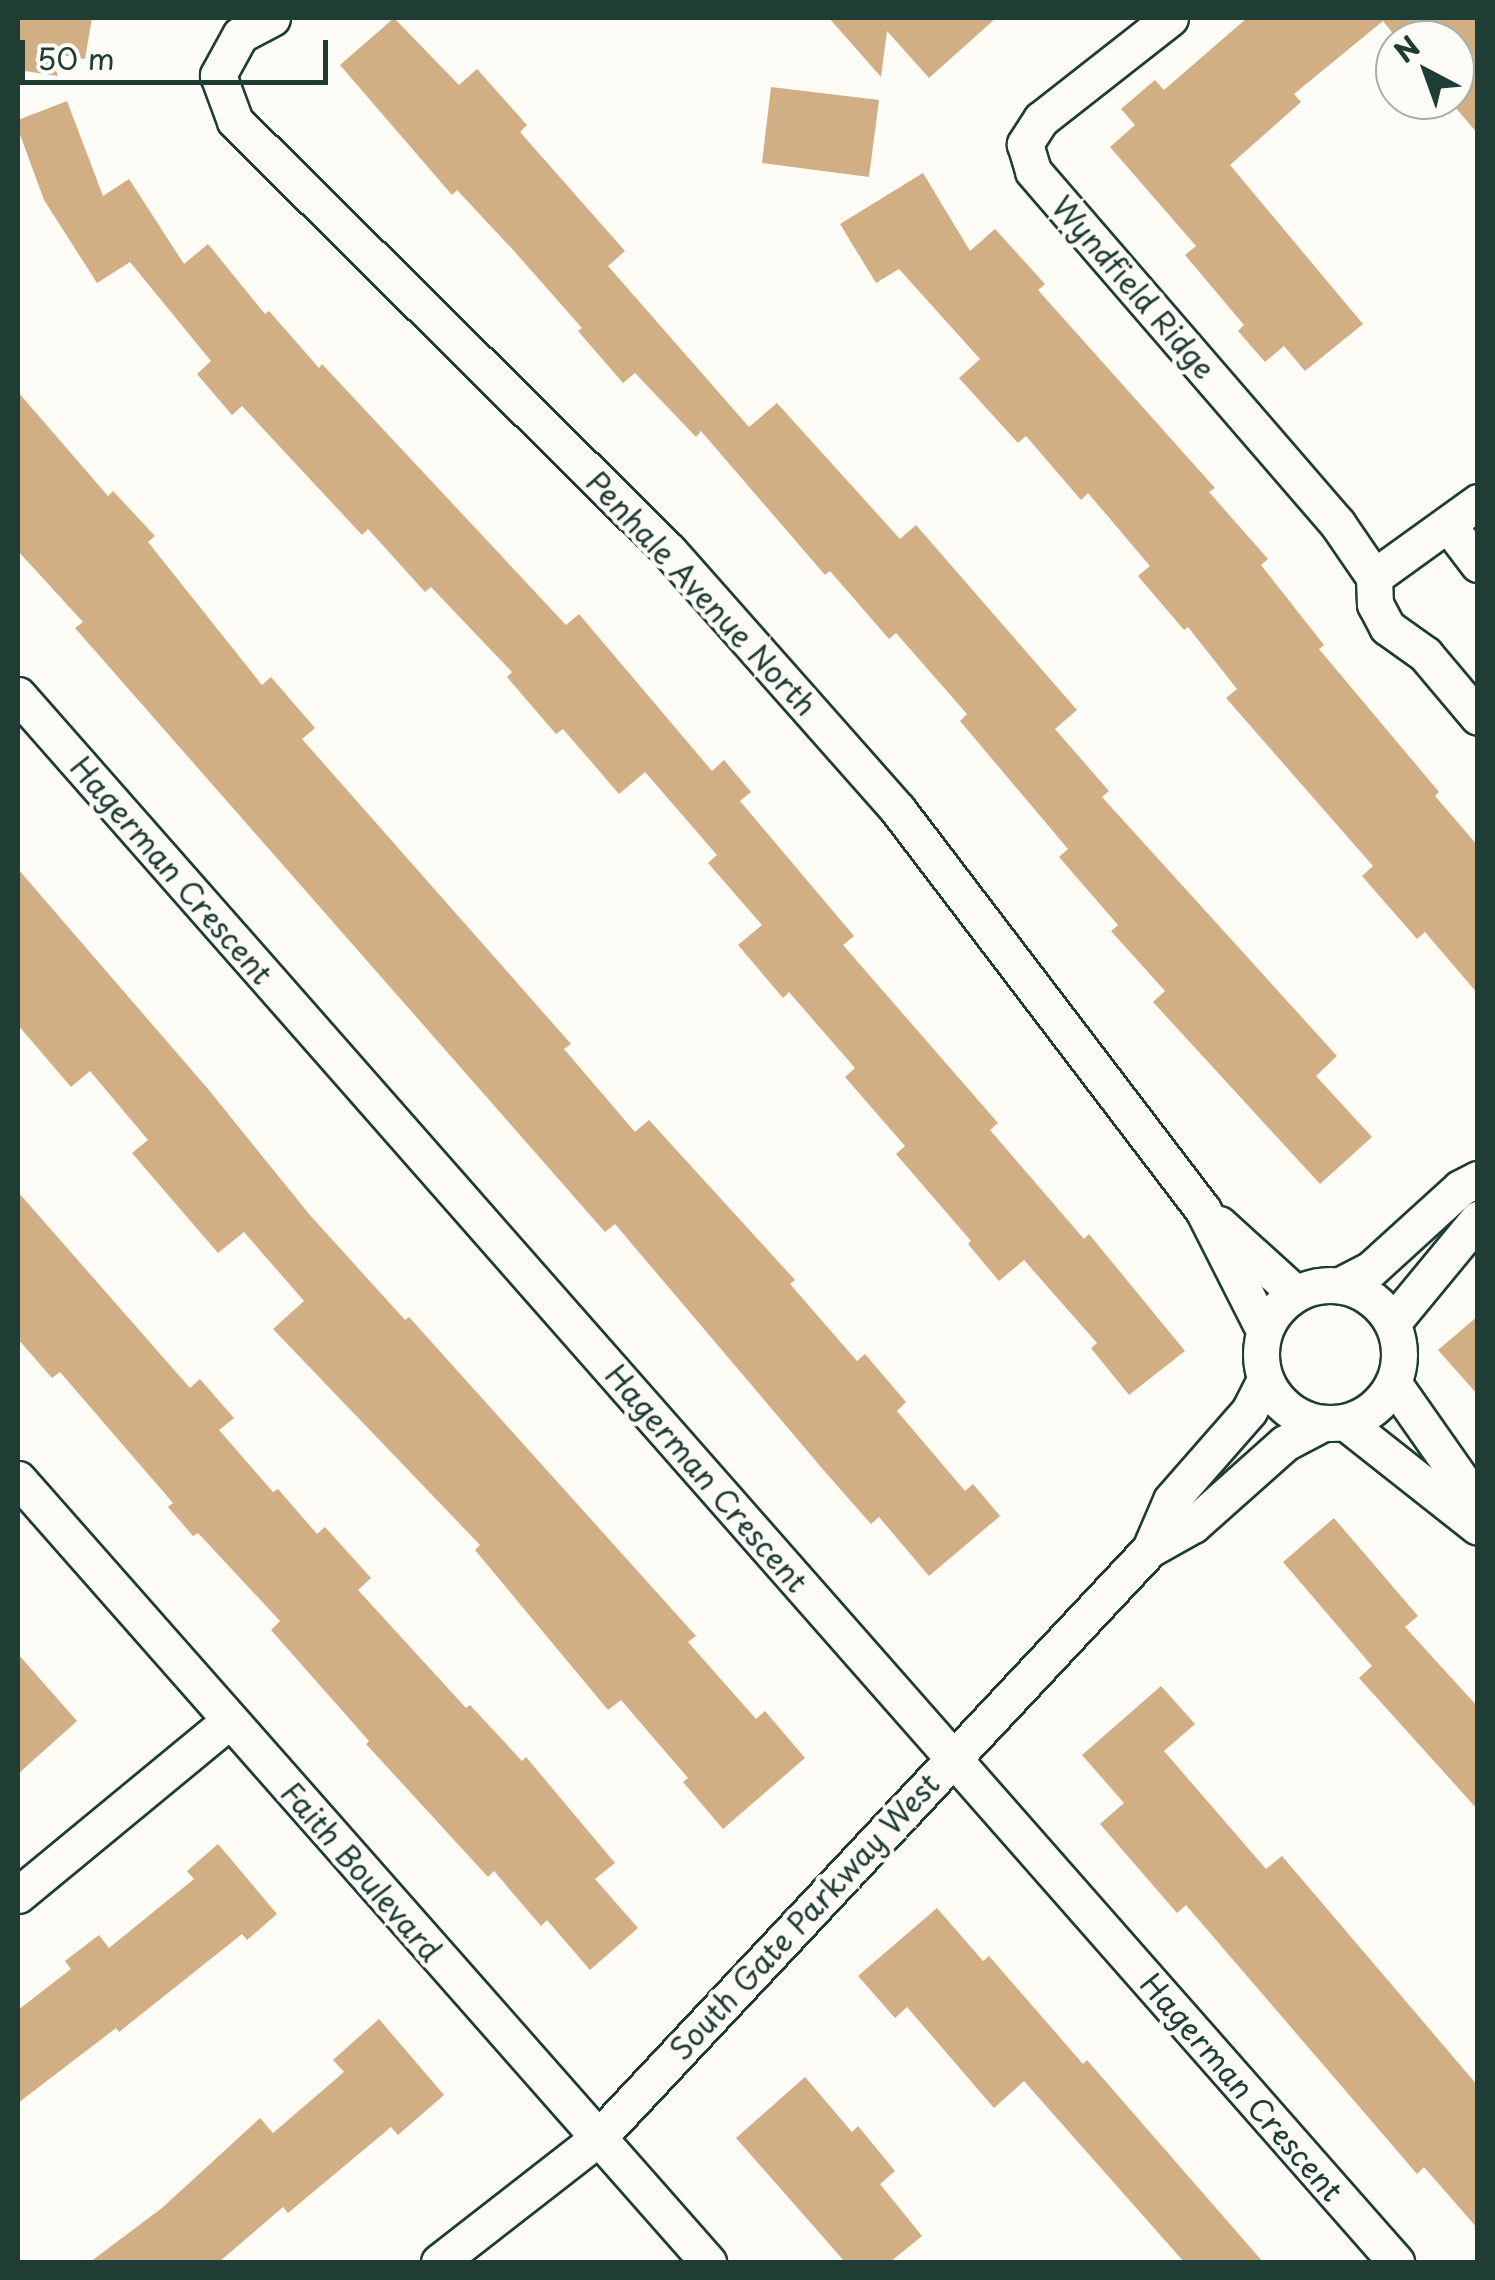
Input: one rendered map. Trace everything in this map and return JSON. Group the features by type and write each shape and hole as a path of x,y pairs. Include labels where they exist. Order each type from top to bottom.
{"street":[{"name":"Penhale Avenue North","path":"272,18 240,35 218,75 235,121 682,565 898,810 1203,1210 1264,1330"},
{"name":"Wyndfield Ridge","path":"1170,18 1041,120 1024,144 1027,160 1337,523 1374,577 1375,604 1387,627 1425,654 1478,717"},
{"path":"1374,577 1478,502"},
{"path":"1449,526 1478,564"},
{"name":"Hagerman Crescent","path":"18,695 1396,2262"},
{"path":"1342,1284 1370,1270 1460,1188 1478,1179"},
{"name":"Penhale Avenue North","path":"1203,1210 1295,1293"},
{"path":"1394,1322 1478,1219"},
{"path":"1334,1423 1368,1413 1394,1384 1400,1360 1394,1322 1370,1296 1342,1284 1317,1284 1295,1293 1276,1308 1264,1330 1260,1358 1278,1401 1298,1416 1334,1423 1478,1527"},
{"name":"South Gate Parkway West","path":"1150,1549 1170,1500 1249,1411 1266,1380"},
{"path":"1394,1384 1478,1504"},
{"name":"South Gate Parkway West","path":"439,2262 598,2138 1150,1549 1193,1524 1285,1443 1334,1423"},
{"name":"Faith Boulevard","path":"18,1479 708,2262"},
{"path":"18,1895 229,1721"}],"building":[{"path":"18,18 92,18 85,59 49,53 58,76 18,70"},
{"path":"394,18 459,85 477,69 527,125 520,132 625,251 608,266 749,427 777,403 900,539 916,525 1077,710 1055,729 1109,791 1102,797 1337,1056 1316,1076 1372,1137 1320,1184 1153,1002 1165,991 1111,931 1118,925 1059,857 1068,849 960,721 967,714 896,633 889,639 830,571 825,575 701,431 696,437 635,373 623,383 578,331 582,328 514,251 457,190 452,195 340,65"},
{"path":"829,18 996,18 929,78 887,31 881,77"},
{"path":"1247,18 1478,18 1478,134 1466,120 1475,120 1475,20 1375,20 1375,28 1294,94 1301,102 1230,165 1363,324 1305,371 1284,346 1265,362 1238,331 1244,325 1185,255 1196,246 1110,147 1135,125 1121,109 1155,80 1164,90"},
{"path":"771,87 879,100 869,177 762,163"},
{"path":"67,101 103,196 129,179 184,264 208,244 265,314 269,311 319,368 322,364 566,625 579,614 712,771 724,760 751,792 740,801 854,936 843,945 998,1123 990,1130 1084,1239 1089,1234 1185,1351 1129,1395 1091,1348 1097,1343 1024,1260 999,1281 968,1244 971,1241 896,1154 905,1146 845,1077 855,1068 789,992 783,998 738,945 762,925 708,863 717,855 645,772 619,794 563,729 556,734 507,677 512,672 431,587 425,592 368,529 362,535 242,406 232,415 197,374 211,361 130,262 97,283 44,200 18,129 18,120"},
{"path":"923,173 970,251 995,229 1045,284 1038,290 1215,488 1209,492 1268,559 1261,565 1324,645 1319,649 1439,792 1435,796 1478,846 1478,994 1425,932 1417,939 1362,876 1373,866 1226,698 1237,689 1188,627 1184,630 1138,576 1150,566 1088,493 1081,500 1026,436 1018,443 959,378 980,359 899,269 876,283 840,224"},
{"path":"18,392 108,496 113,491 155,536 148,542 262,685 271,677 315,728 302,739 571,1044 564,1049 635,1132 649,1120 795,1280 790,1284 857,1361 865,1354 906,1402 897,1411 965,1491 973,1484 1000,1516 929,1576 879,1517 871,1524 615,1224 605,1232 75,628 83,622 18,551"},
{"path":"18,869 208,1089 309,1214 405,1320 409,1317 696,1636 688,1642 756,1719 765,1711 805,1758 723,1829 683,1782 688,1778 621,1700 608,1710 475,1550 480,1545 273,1329 304,1301 244,1232 218,1253 132,1153 148,1140 90,1071 71,1087 18,1025"},
{"path":"18,1192 190,1388 200,1379 234,1418 219,1430 273,1492 278,1489 317,1534 325,1527 371,1578 358,1590 466,1708 470,1705 522,1761 526,1757 615,1863 595,1879 638,1928 590,1970 547,1920 541,1926 494,1871 488,1877 366,1744 369,1741 271,1630 280,1621 198,1533 193,1536 168,1507 173,1503 60,1372 52,1378 18,1339"},
{"path":"1478,1316 1478,1395 1438,1350"},
{"path":"1334,1518 1418,1616 1405,1627 1478,1707 1478,1810 1359,1678 1372,1666 1283,1562"},
{"path":"18,1654 77,1721 18,1774"},
{"path":"1161,1686 1195,1724 1164,1751 1266,1869 1282,1856 1478,2086 1478,2229 1424,2167 1417,2174 1186,1905 1177,1913 1100,1824 1124,1803 1082,1755"},
{"path":"218,1844 277,1914 247,1940 242,1934 119,2032 116,2028 18,2103 18,2010 71,1969 65,1961 99,1935 109,1948 194,1879 187,1871"},
{"path":"937,1908 983,1961 989,1956 1083,2064 1087,2060 1263,2262 1184,2262 1024,2081 994,2108 907,2007 895,2018 858,1976"},
{"path":"379,2019 444,2095 398,2135 391,2127 288,2213 283,2207 219,2262 90,2262 162,2208 260,2118 273,2133 344,2072 333,2060"},
{"path":"805,2077 852,2132 858,2126 895,2171 880,2184 922,2236 890,2262 845,2262 736,2138"}]}
